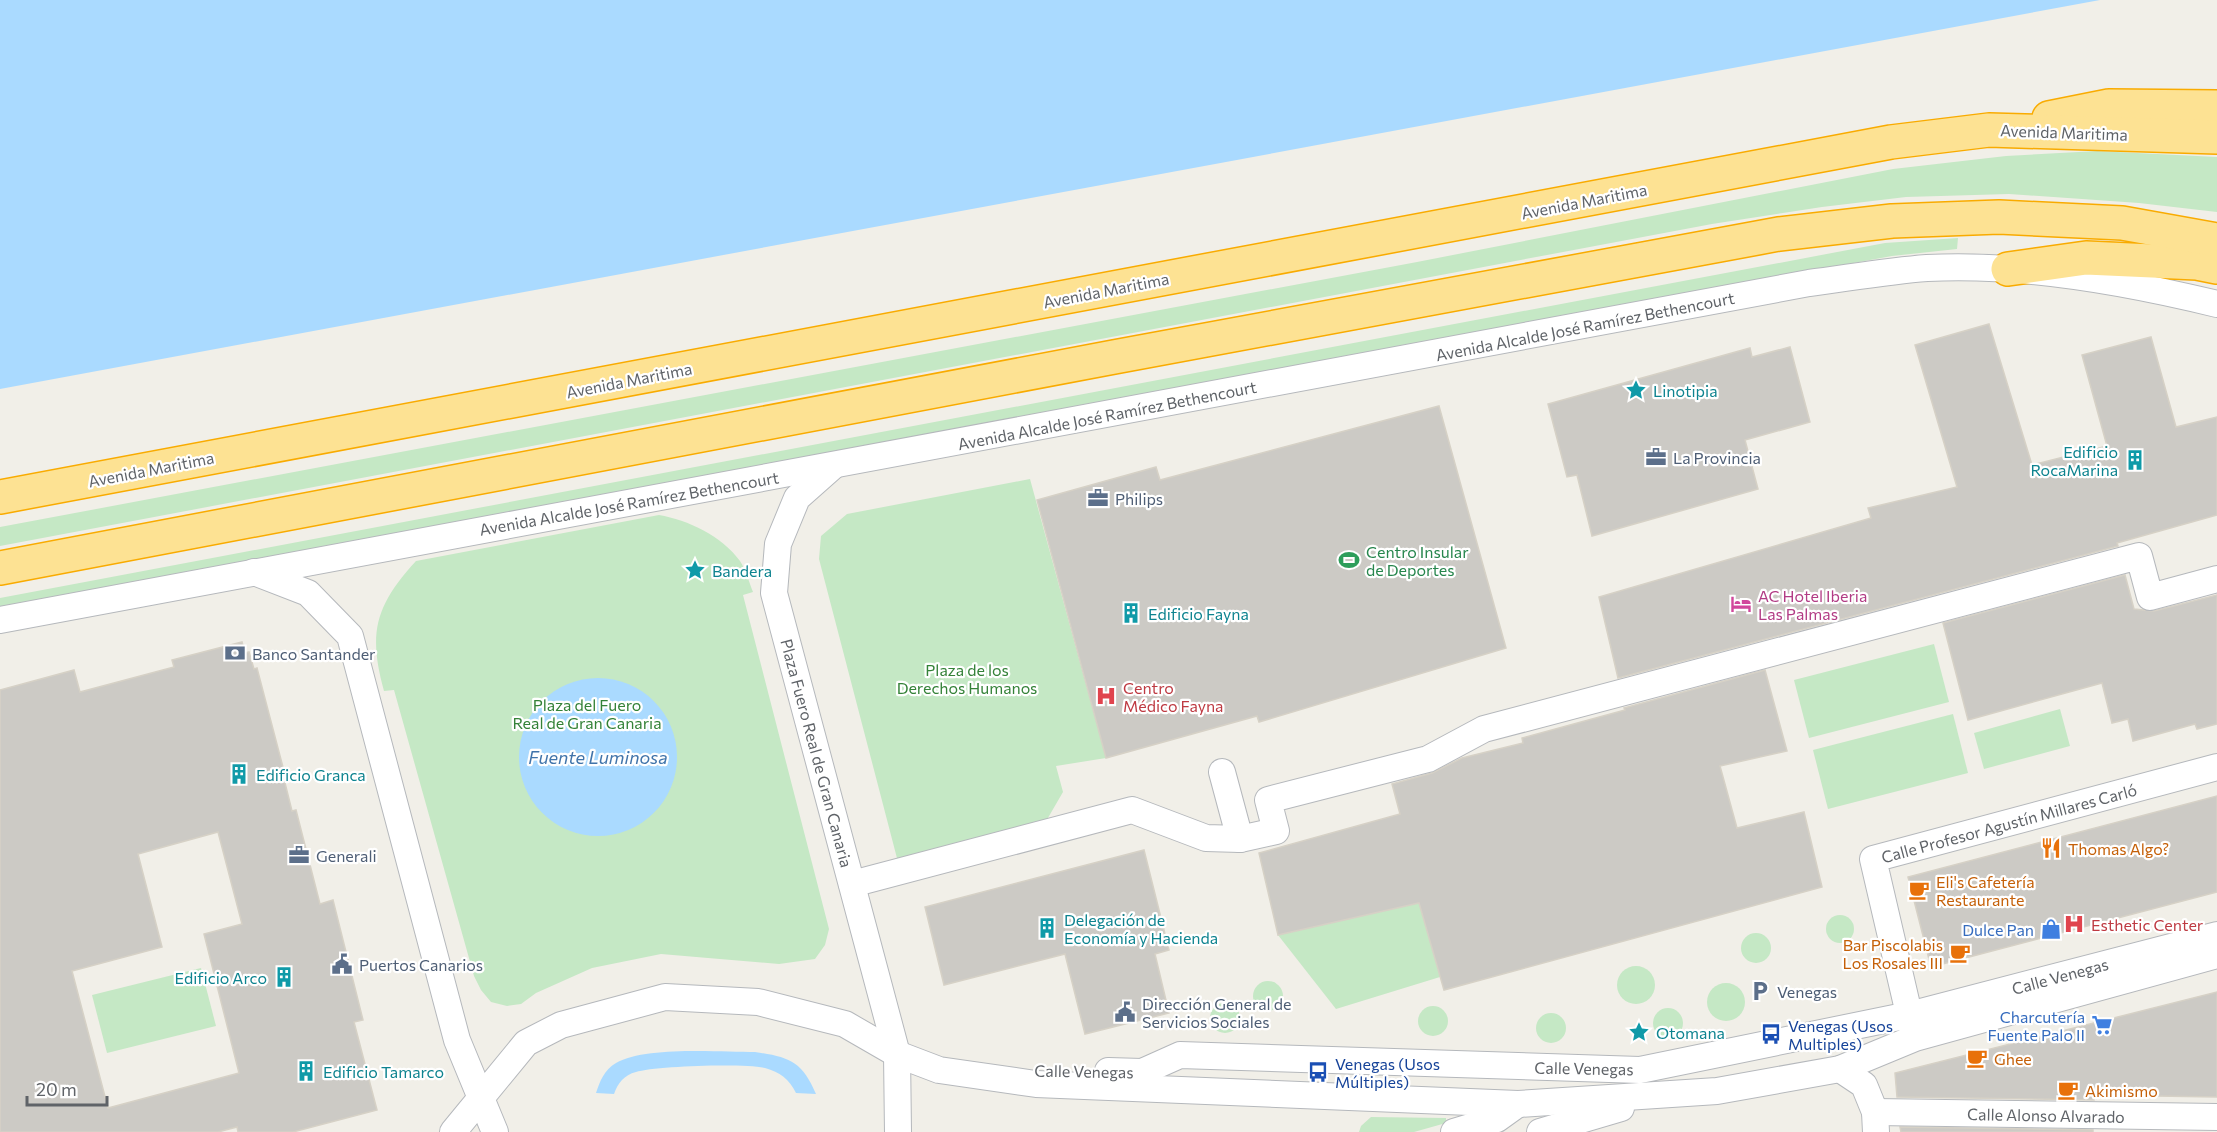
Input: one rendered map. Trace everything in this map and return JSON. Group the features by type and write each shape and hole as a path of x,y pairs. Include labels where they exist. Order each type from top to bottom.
{"highway":[{"path":"1989,130 2109,106 2217,107"},
{"name":"Avenida Maritima","path":"0,497 1891,142 1989,130 2217,137"},
{"path":"0,568 1114,357 1779,234 1892,221 1999,217 2122,223 2217,240"},
{"path":"2008,270 2086,258 2198,263 2217,267"}],"street":[{"name":"Avenida Alcalde José Ramírez Bethencourt","path":"0,620 253,571 833,466 1809,283 1927,268 2008,270 2152,288 2217,304"},
{"name":"Plaza Fuero Real de Gran Canaria","path":"833,466 797,498 778,544 774,593 897,1054 898,1132"},
{"path":"852,884 1132,810 1206,838 1240,838 1276,831 1268,800 1428,759 1484,729 2139,556 2150,597 2217,579"},
{"path":"253,571 308,593 350,636 457,1040 495,1132"},
{"name":"Calle Profesor Agustín Millares Carló","path":"1912,1026 1873,859 2217,767"},
{"path":"1222,772 1240,838"},
{"name":"Calle Venegas","path":"453,1132 526,1043 561,1025 665,997 758,1002 806,1013 845,1024 897,1054 939,1070 1036,1084 1518,1104 1717,1092 1839,1069 1912,1026 2217,935"},
{"name":"Calle Venegas","path":"939,1070 1142,1071 1180,1055 1640,1070 1704,1055 1912,1026 2217,954"},
{"path":"1839,1069 1864,1085 1876,1122"},
{"name":"Calle Venegas","path":"1540,1132 1664,1095"},
{"path":"1454,1132 1497,1119 1518,1104"},
{"name":"Calle Alonso Alvarado","path":"1876,1122 2217,1117"}],"green space":[{"path":"2097,151 2217,157 2217,212 2139,203 2009,194 1906,197 1822,207 1712,224 0,546 0,527 1417,262 1893,169 2006,156"},
{"path":"1958,238 1957,249 1892,256 1728,286 0,610 0,598 1885,243"},
{"name":"Plaza de los Derechos Humanos","path":"1030,479 1106,758 1056,766 1063,792 1045,823 898,862 819,559 821,536 847,514"},
{"name":"Plaza del Fuero Real de Gran Canaria","path":"659,515 704,530 733,552 744,568 753,592 743,595 829,929 825,945 815,959 779,964 661,954 592,968 536,993 521,1004 507,1006 491,1002 481,990 474,976 394,690 384,691 376,653 379,621 391,592 416,561"},
{"path":"1934,644 1949,702 1809,738 1794,680"},
{"path":"2060,709 2070,746 1984,769 1974,733"},
{"path":"1953,714 1968,773 1828,809 1813,750"},
{"path":"1419,903 1440,977 1336,1009 1278,935"},
{"path":"1840,915 1850,919 1854,929 1850,939 1840,943 1830,939 1826,929 1830,919"},
{"path":"1756,933 1766,938 1771,948 1766,958 1756,963 1746,958 1741,948 1746,938"},
{"path":"1636,966 1649,972 1655,985 1649,998 1636,1004 1623,998 1617,985 1623,972"},
{"path":"201,968 216,1026 107,1053 92,995"},
{"path":"1268,981 1274,982 1282,990 1282,1002 1274,1010 1268,1011 1262,1010 1254,1002 1253,996 1254,990 1262,982"},
{"path":"1726,983 1739,989 1745,1002 1739,1015 1726,1021 1713,1015 1707,1002 1713,989"},
{"path":"1225,1003 1231,1004 1239,1012 1239,1024 1231,1032 1225,1033 1219,1032 1211,1024 1210,1018 1211,1012 1219,1004"},
{"path":"1433,1006 1439,1007 1447,1015 1447,1027 1439,1035 1433,1036 1427,1035 1419,1027 1418,1021 1419,1015 1427,1007"},
{"path":"1668,1008 1674,1009 1682,1017 1682,1029 1674,1037 1668,1038 1662,1037 1654,1029 1653,1023 1654,1017 1662,1009"},
{"path":"1551,1013 1557,1014 1565,1022 1565,1034 1557,1042 1551,1043 1545,1042 1537,1034 1536,1028 1537,1022 1545,1014"},
{"path":"1371,1117 1446,1118 1446,1123 1414,1132 1359,1132 1361,1126"}],"water":[{"path":"0,0 2100,0 0,389"},
{"name":"Fuente Luminosa","path":"598,678 628,684 642,691 654,701 664,713 671,727 677,757 671,787 664,801 654,813 642,823 628,830 598,836 568,830 554,823 542,813 532,801 525,787 519,757 525,727 532,713 542,701 554,691 568,684"},
{"path":"683,1051 755,1052 793,1062 805,1074 816,1094 796,1093 783,1077 765,1068 720,1065 661,1068 636,1072 622,1080 614,1094 596,1093 605,1072 616,1063 629,1058 645,1054"}],"building":[{"name":"Edificio RocaMarina","path":"1989,324 2032,465 2107,446 2082,355 2151,337 2176,427 2217,417 2217,515 2117,543 2118,546 1618,678 1599,597 1871,518 1868,508 1957,487 1915,345"},
{"name":"La Provincia","path":"1790,347 1810,422 1745,440 1758,489 1592,536 1577,475 1567,477 1548,404 1750,348 1752,357"},
{"name":"Centro Insular de Deportes","path":"1439,406 1506,648 1259,722 1257,716 1106,758 1037,500 1156,467 1160,480"},
{"path":"2125,575 2134,609 2154,611 2217,595 2217,724 2197,729 2195,724 2133,741 2128,719 2112,723 2102,683 1968,720 1943,623"},
{"path":"242,642 245,653 249,652 254,669 257,668 292,811 296,810 320,904 333,900 363,1020 354,1022 377,1110 293,1132 238,1132 237,1127 218,1132 0,1132 0,690 74,670 80,692 174,667 172,660","holes":["218,832 242,924 204,934 239,1073 108,1108 72,971 162,947 138,854"]},
{"path":"1765,670 1787,751 1720,766 1737,828 1804,812 1822,887 1444,990 1419,903 1278,935 1259,853 1400,814 1392,784 1432,773 1462,758 1523,743 1522,738 1625,710 1624,708"},
{"path":"2217,796 2217,892 1931,967 1908,877"},
{"name":"Delegación de Economía y Hacienda","path":"1144,850 1169,950 1155,954 1169,1013 1085,1034 1065,954 944,985 925,907"},
{"path":"2217,992 2217,1097 2094,1095 2094,1100 1897,1097 1895,1073"},
{"path":"1900,1127 2093,1130 2093,1132 1901,1132"}],"place":[{"name":"Linotipia","path":"1636,390"},
{"name":"La Provincia","path":"1656,457"},
{"name":"Edificio RocaMarina","path":"2135,460"},
{"name":"Philips","path":"1098,498"},
{"name":"Centro Insular de Deportes","path":"1349,560"},
{"name":"Bandera","path":"695,570"},
{"name":"AC Hotel Iberia Las Palmas","path":"1741,604"},
{"name":"Edificio Fayna","path":"1131,613"},
{"name":"Banco Santander","path":"235,653"},
{"name":"Centro Médico Fayna","path":"1106,696"},
{"name":"Edificio Granca","path":"239,774"},
{"name":"Thomas Algo?","path":"2051,848"},
{"name":"Generali","path":"299,855"},
{"name":"Eli's Cafetería Restaurante","path":"1919,890"},
{"name":"Esthetic Center","path":"2074,924"},
{"name":"Delegación de Economía y Hacienda","path":"1047,928"},
{"name":"Dulce Pan","path":"2051,929"},
{"name":"Bar Piscolabis Los Rosales III","path":"1960,953"},
{"name":"Puertos Canarios","path":"342,964"},
{"name":"Edificio Arco","path":"284,977"},
{"name":"Venegas","path":"1760,991"},
{"name":"Dirección General de Servicios Sociales","path":"1125,1012"},
{"name":"Charcutería Fuente Palo II","path":"2102,1025"},
{"name":"Otomana","path":"1639,1032"},
{"name":"Venegas (Usos Multiples)","path":"1771,1034"},
{"name":"Ghee","path":"1977,1058"},
{"name":"Edificio Tamarco","path":"306,1071"},
{"name":"Venegas (Usos Múltiples)","path":"1318,1072"},
{"name":"Akimismo","path":"2068,1090"}]}
